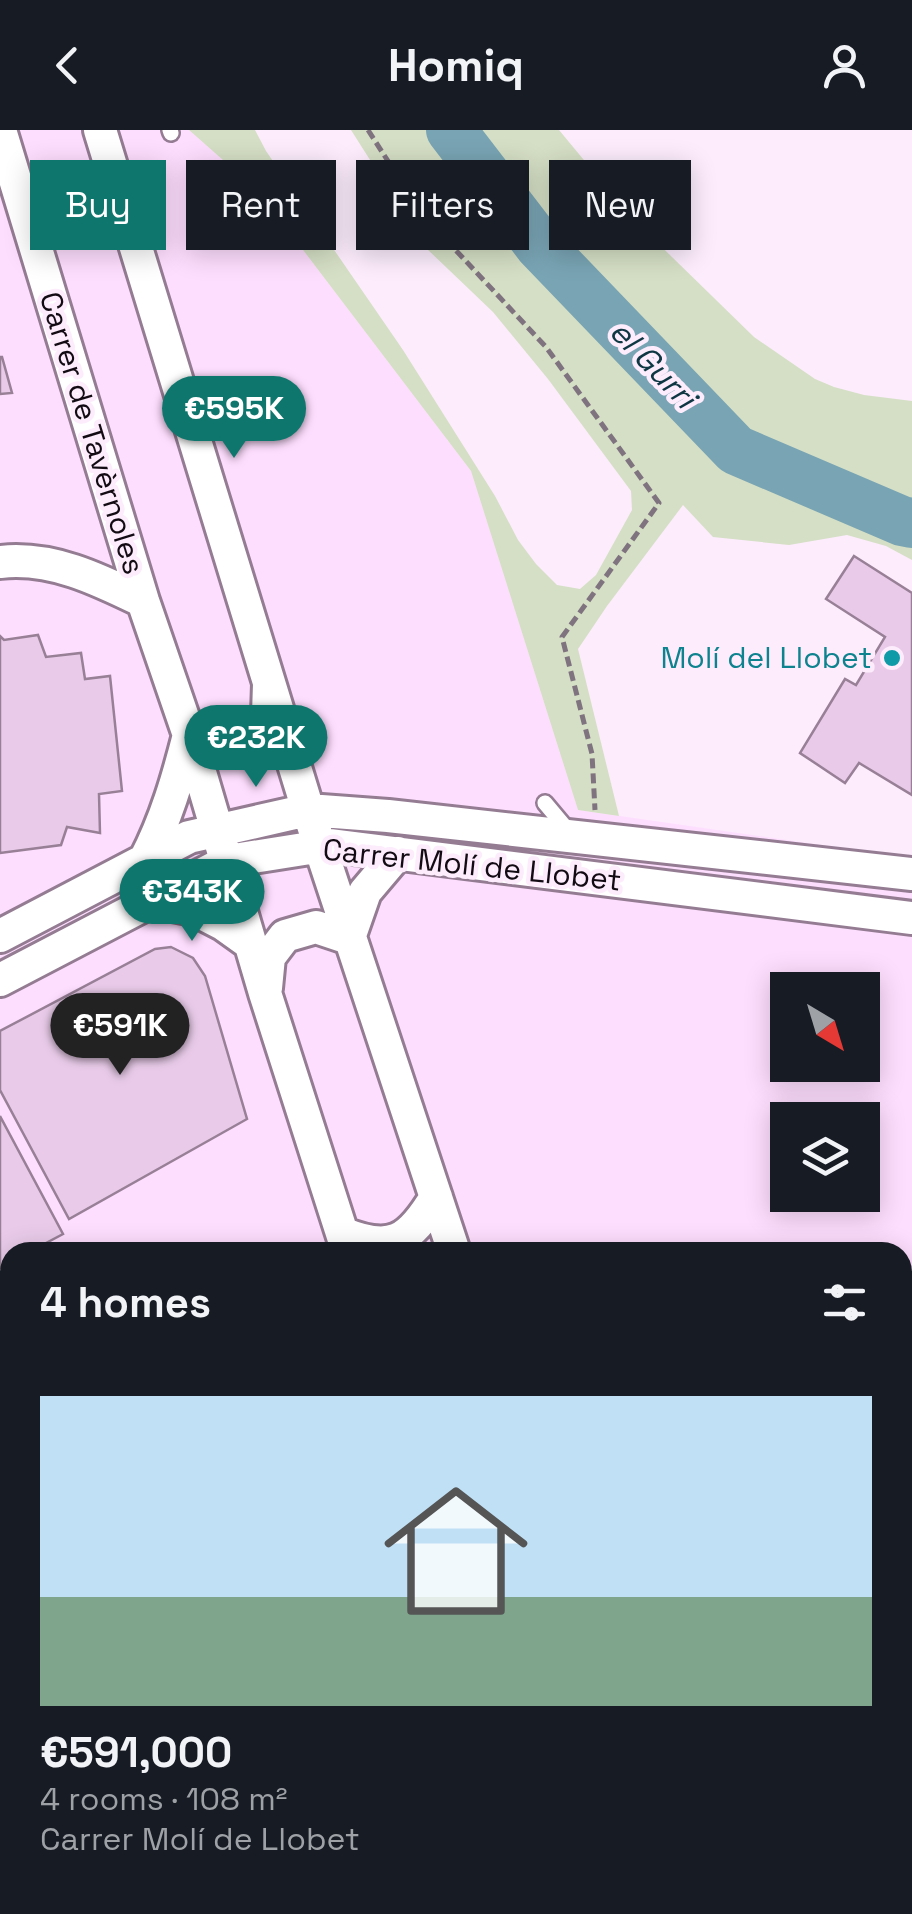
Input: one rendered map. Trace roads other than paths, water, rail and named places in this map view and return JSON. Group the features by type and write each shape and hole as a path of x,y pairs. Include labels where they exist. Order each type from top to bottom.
{"street":[{"name":"Carrer de Tavèrnoles","path":"0,130 142,601 189,735 265,994 345,1242"},
{"path":"100,130 308,810 451,1242"},
{"path":"0,562 22,559 84,573 142,601"},
{"path":"145,860 159,834 189,735 218,741 246,740 268,714 269,683"},
{"name":"Carrer Molí de Llobet","path":"0,980 152,900 223,846 308,810 584,828 912,874"},
{"name":"Carrer Molí de Llobet","path":"0,936 188,837 223,846 329,844 912,918"},
{"path":"350,938 365,892 398,853"},
{"path":"152,900 194,910 251,944"},
{"path":"265,994 270,957 285,936 316,927 350,938"},
{"name":"Carrer de Tavèrnoles","path":"390,1242 424,1218 436,1197"}],"lane":[{"path":"545,803 584,828"}],"waterway":[{"name":"el Gurri","path":"451,130 540,246 736,450 912,523"}],"place":[{"name":"Molí del Llobet","path":"892,658"}]}
